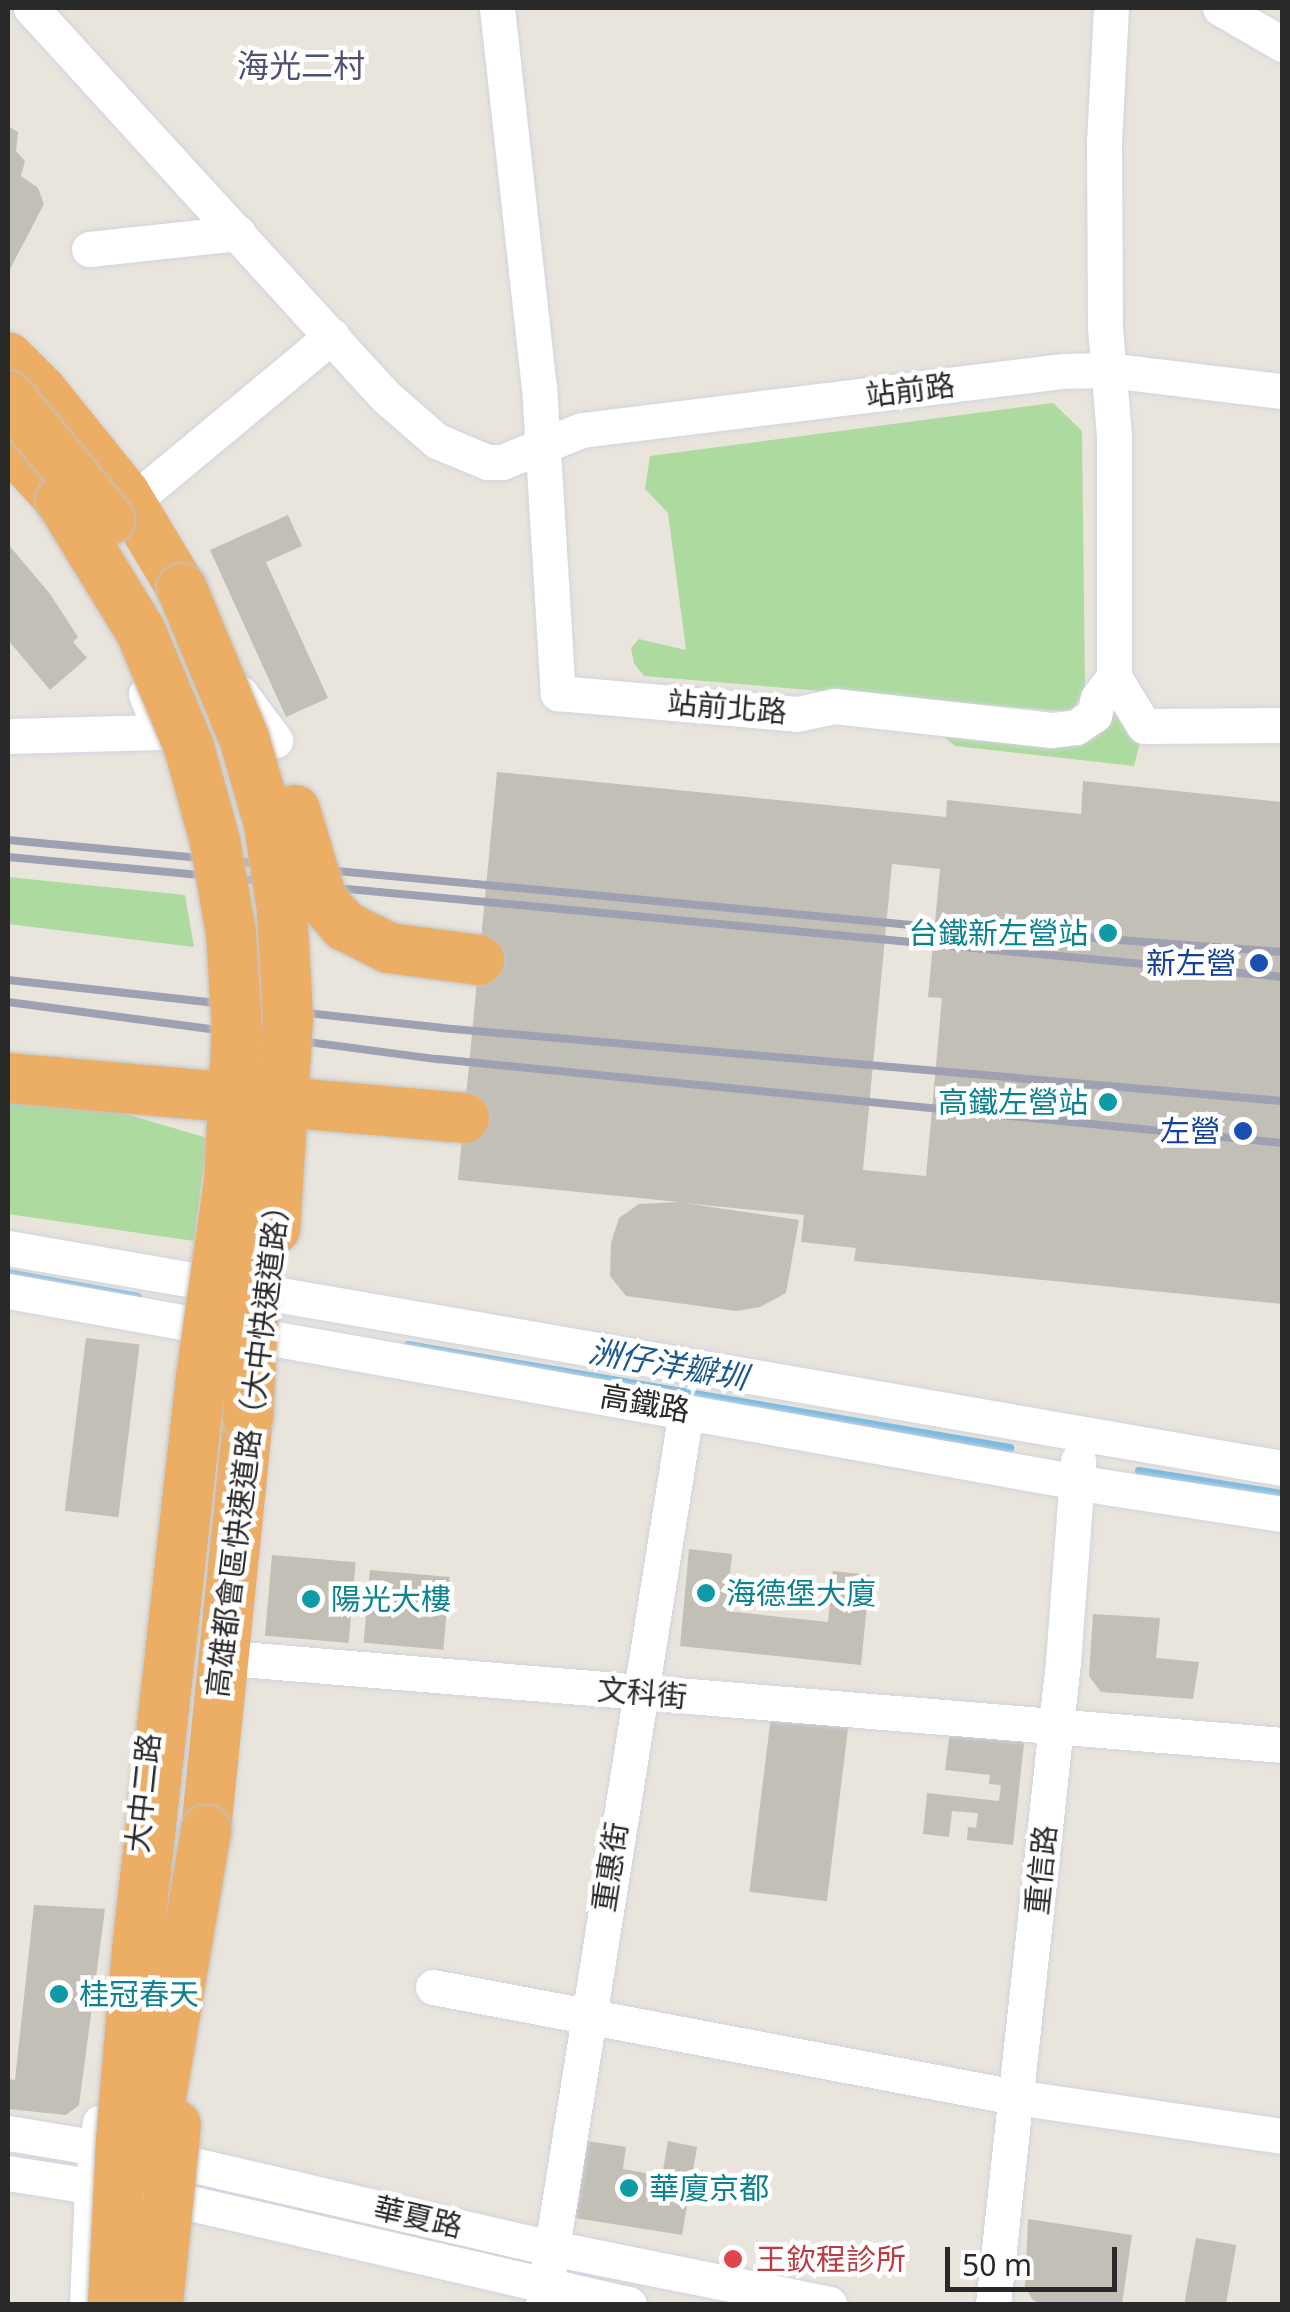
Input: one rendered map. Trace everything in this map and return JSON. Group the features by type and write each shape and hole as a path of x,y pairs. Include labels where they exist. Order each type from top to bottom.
{"highway":[{"name":"高雄都會區快速道路（大中快速道路）","path":"8,357 42,391 125,494 182,588 244,738 269,824 282,910 288,1019 270,1305 248,1417 158,2304"},
{"path":"8,396 111,522 171,622 214,722 245,818 264,946 267,1089 250,1300 248,1417"},
{"path":"8,416 60,501"},
{"name":"高雄都會區快速道路（大中快速道路）","path":"8,443 60,501 141,632 189,747 215,841 231,933 237,1029 229,1181 201,1377 139,1931 121,2140 114,2304"},
{"path":"182,588 214,639 280,774 315,882 331,912 366,940 389,948 479,960"},
{"path":"8,1078 462,1131 8,1102"},
{"path":"136,2175 176,1788 229,1382 234,1299 229,1181"},
{"path":"139,2304 151,2144 206,1832"}],"street":[{"path":"497,8 539,386 541,446"},
{"path":"1112,8 1104,141 1108,370 1114,436 1114,678 1144,726 1282,725"},
{"path":"1220,8 1282,44"},
{"name":"站前路","path":"43,13 385,396 437,441 487,462 502,462 582,430 1065,371 1108,370 1282,392"},
{"path":"89,250 238,233"},
{"path":"8,333 146,491 232,682 275,740"},
{"path":"146,491 332,336"},
{"name":"站前北路","path":"541,446 558,649 558,693 798,714 834,706 1052,730 1076,727 1094,715 1098,698 1114,678"},
{"path":"8,468 81,566 161,732 8,736"},
{"name":"高鐵路","path":"8,1248 1282,1468"},
{"name":"大中二路","path":"170,2304 136,2175 102,2107 134,1877 192,1281"},
{"name":"高鐵路","path":"8,1291 187,1334"},
{"name":"大中二路","path":"87,2304 136,2175 185,2104 229,1658 278,1297"},
{"name":"高鐵路","path":"8,1314 187,1334 270,1348 1076,1491 1282,1535"},
{"name":"高鐵路","path":"270,1348 682,1430 1076,1491 1282,1514"},
{"name":"重惠街","path":"545,2296 682,1430"},
{"name":"重信路","path":"993,2304 1056,1725 1081,1435"},
{"name":"文科街","path":"229,1658 1282,1745"},
{"path":"102,2107 120,2054 132,1939"},
{"name":"大中二路","path":"184,1955 171,2079 185,2104"},
{"path":"433,1987 587,2013 1015,2097 1282,2136"},
{"name":"華夏路","path":"8,2133 136,2175 545,2296 629,2304"},
{"name":"華夏路","path":"8,2173 136,2175 552,2248 761,2298 829,2304"}],"green space":[{"path":"1053,403 1082,431 1085,690 1071,712 644,676 634,663 631,648 639,639 686,650 668,513 645,489 650,456"},
{"path":"1119,712 1142,735 1134,766 955,746 944,737 957,728"},
{"path":"8,877 185,895 194,947 8,924"},
{"path":"8,1079 207,1138 194,1241 8,1214"}],"building":[{"path":"8,126 18,132 16,151 25,161 21,176 38,188 44,204 8,273"},
{"path":"288,515 302,546 266,562 328,698 286,717 210,550"},
{"path":"8,544 50,594 78,637 73,642 87,658 50,690 8,640"},
{"path":"497,772 946,817 947,800 1081,814 1083,781 1282,802 1282,1304 854,1261 856,1248 801,1242 804,1215 683,1203 799,1220 786,1293 760,1307 736,1311 626,1296 610,1276 611,1243 619,1218 639,1204 679,1202 458,1180","holes":["892,864 940,869 928,997 942,998 926,1176 863,1170"]},
{"path":"86,1338 140,1345 118,1517 65,1511"},
{"name":"海德堡大廈","path":"689,1549 732,1554 726,1611 828,1622 833,1571 870,1575 861,1665 680,1646"},
{"name":"陽光大樓","path":"272,1555 356,1562 349,1643 265,1636"},
{"name":"陽光大樓","path":"370,1570 450,1577 443,1650 364,1643"},
{"path":"1093,1614 1160,1618 1156,1658 1199,1662 1193,1699 1101,1692 1089,1676"},
{"path":"771,1716 848,1726 827,1901 749,1892"},
{"path":"950,1731 1016,1735 1024,1743 1013,1845 967,1840 968,1827 976,1828 978,1813 952,1811 949,1837 923,1834 927,1793 999,1801 1001,1785 989,1784 990,1775 945,1770"},
{"name":"桂冠春天","path":"34,1905 105,1909 79,2105 66,2115 8,2109 8,2079 15,2080"},
{"name":"華廈京都","path":"575,2139 626,2147 623,2169 662,2176 668,2141 697,2147 682,2235 575,2218 568,2210"},
{"path":"1028,2219 1132,2235 1122,2304 1040,2304 1032,2299 1025,2286"},
{"path":"1196,2238 1236,2245 1226,2304 1184,2304"}],"waterway":[{"name":"洲仔洋瓣圳","path":"8,1273 138,1297"},
{"name":"洲仔洋瓣圳","path":"408,1345 1010,1448"},
{"name":"洲仔洋瓣圳","path":"1139,1471 1282,1494"}],"railway":[{"path":"8,840 900,924 1282,952"},
{"path":"8,857 1282,977"},
{"path":"8,980 441,1028 1282,1101"},
{"path":"8,1002 438,1059 1282,1143"}],"place":[{"name":"台鐵新左營站","path":"1108,933"},
{"name":"新左營","path":"1259,963"},
{"name":"高鐵左營站","path":"1108,1102"},
{"name":"左營","path":"1243,1131"},
{"name":"海德堡大廈","path":"706,1593"},
{"name":"陽光大樓","path":"311,1599"},
{"name":"桂冠春天","path":"59,1994"},
{"name":"華廈京都","path":"629,2188"},
{"name":"王欽程診所","path":"733,2259"}],"district":[{"name":"海光二村","path":"301,65"}]}
